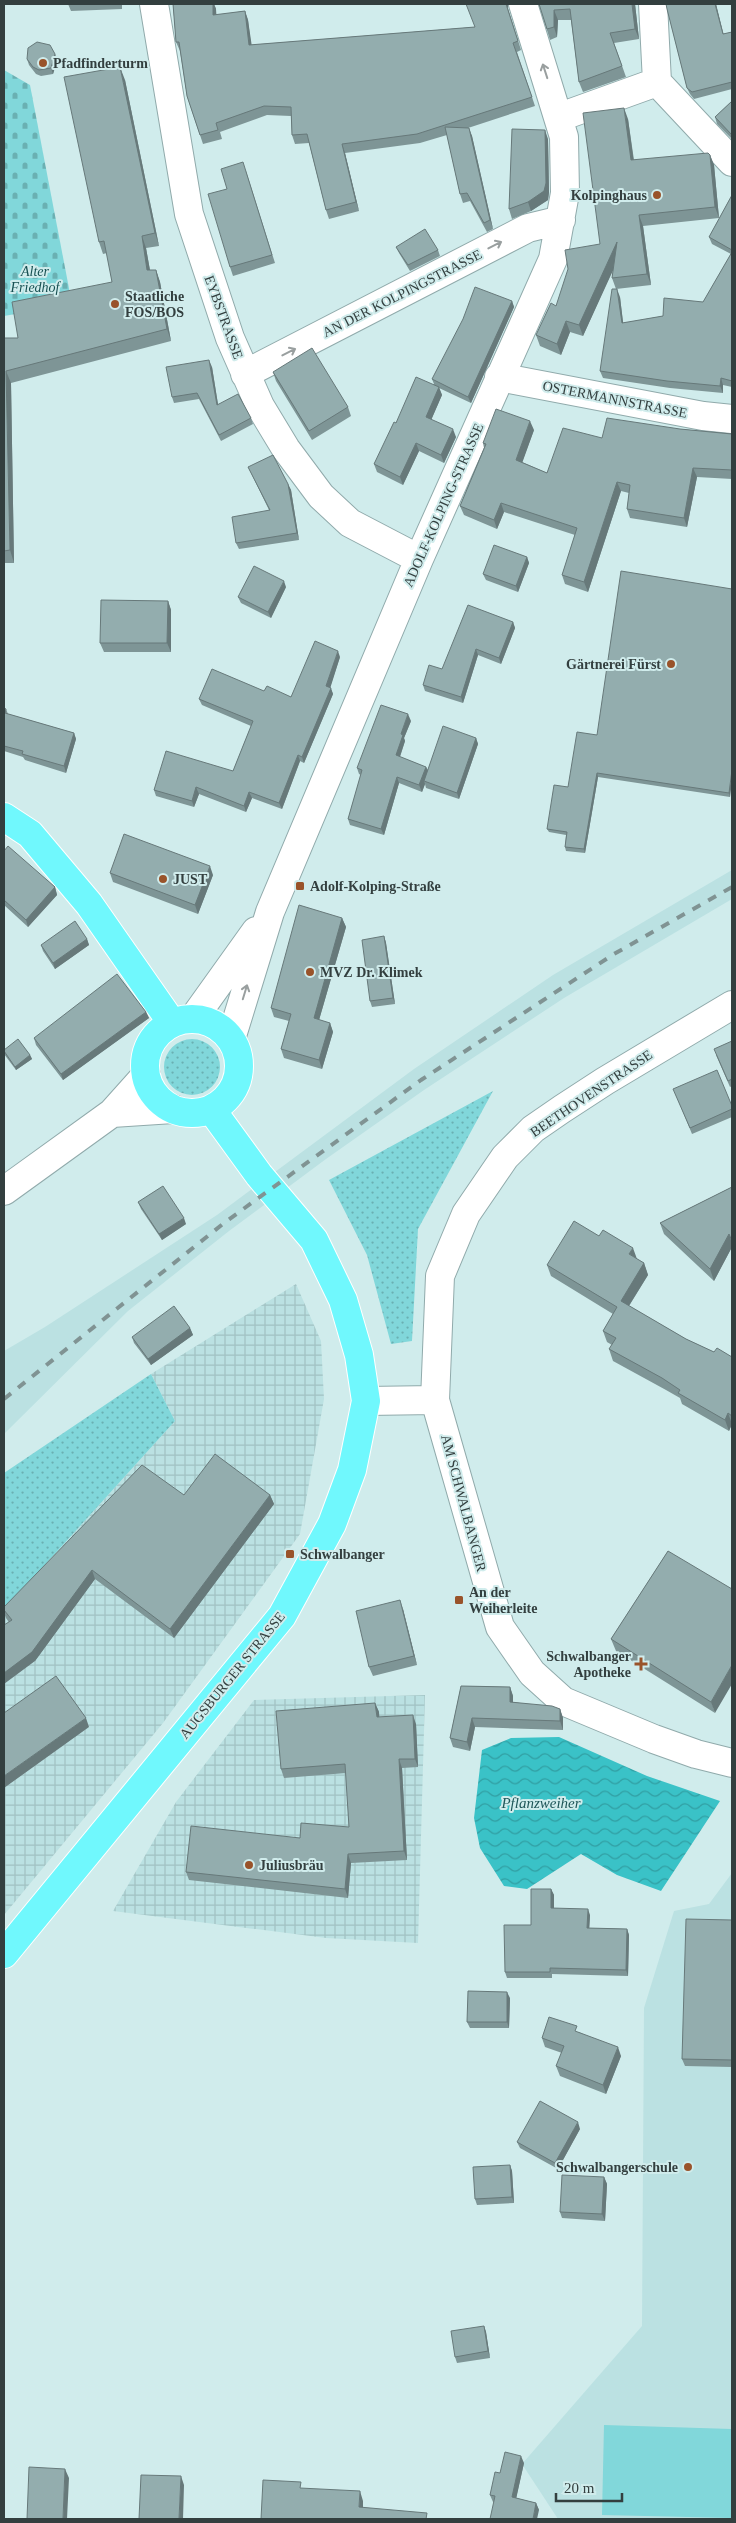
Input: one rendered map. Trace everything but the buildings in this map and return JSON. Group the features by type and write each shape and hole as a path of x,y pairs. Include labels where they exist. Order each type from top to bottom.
{"main road":[{"path":"4,817 30,834 183,1021"},
{"path":"183,1021 214,1024 231,1039 239,1058 239,1069 233,1089 219,1103 199,1113 173,1109 160,1101 151,1090 146,1075 148,1048 158,1034 183,1021"},
{"name":"AUGSBURGER STRASSE","path":"4,1954 282,1616 332,1524 352,1470 366,1401 359,1355 343,1300 314,1240 259,1175 219,1103"}],"street":[{"name":"EYBSTRASSE","path":"154,4 189,214 230,338 260,406 286,449 321,496 350,523 419,559"},
{"name":"ADOLF-KOLPING-STRASSE","path":"231,1039 270,912 419,559 552,259 565,193 566,155 560,117 523,4"},
{"path":"653,4 657,82 732,162"},
{"path":"560,117 657,82"},
{"name":"AN DER KOLPINGSTRASSE","path":"245,374 528,228 561,220"},
{"name":"OSTERMANNSTRASSE","path":"499,377 703,416 732,419"},
{"name":"ADOLF-KOLPING-STRASSE","path":"183,1021 270,912"},
{"name":"BEETHOVENSTRASSE","path":"435,1400 440,1276 466,1214 505,1157 533,1129 562,1109 604,1081 732,1004"},
{"path":"4,1191 112,1113 146,1075"},
{"path":"112,1113 173,1109"},
{"path":"366,1401 435,1400"},
{"name":"AM SCHWALBANGER","path":"435,1400 500,1628 532,1674 562,1701 654,1739 696,1754 732,1763"}],"shaded area":[{"path":"732,870 732,899 564,998 424,1090 326,1159 229,1231 128,1311 4,1434 4,1351 45,1327 217,1215 414,1069 553,975"},
{"path":"296,1284 321,1341 324,1399 300,1534 163,1723 4,1915 4,1610 175,1421 151,1374"},
{"name":"Juliusbräu","path":"425,1695 418,1943 326,1938 113,1911 176,1802 254,1700"},
{"name":"Schwalbangerschule","path":"732,1873 732,2519 558,2519 522,2464 642,2326 644,2008 674,1911 709,1904"}],"green space":[{"name":"Alter Friedhof","path":"4,70 30,85 72,304 4,316"},
{"path":"192,1039 203,1041 212,1047 218,1056 220,1067 218,1078 212,1087 203,1093 192,1095 181,1093 172,1087 166,1078 164,1067 166,1056 172,1047 181,1041"},
{"path":"493,1091 418,1229 412,1341 391,1344 367,1255 329,1180"},
{"path":"151,1374 175,1421 4,1610 4,1473"},
{"path":"604,2425 732,2429 732,2518 602,2515"}],"water":[{"name":"Pflanzweiher","path":"559,1737 647,1776 720,1801 661,1891 617,1875 581,1854 527,1889 504,1886 480,1848 474,1818 482,1750 511,1738"}],"railway":[{"path":"4,1399 224,1223 421,1080 614,954 732,887"}],"place":[{"name":"Pfadfinderturm","path":"43,63"},
{"name":"Kolpinghaus","path":"657,195"},
{"name":"Staatliche FOS/BOS","path":"115,304"},
{"name":"Gärtnerei Fürst","path":"671,664"},
{"name":"JUST","path":"163,879"},
{"name":"Adolf-Kolping-Straße","path":"300,886"},
{"name":"MVZ Dr. Klimek","path":"310,972"},
{"name":"Schwalbanger","path":"290,1554"},
{"name":"An der Weiherleite","path":"459,1600"},
{"name":"Schwalbanger Apotheke","path":"641,1664"},
{"name":"Juliusbräu","path":"249,1865"},
{"name":"Schwalbangerschule","path":"688,2167"}]}
